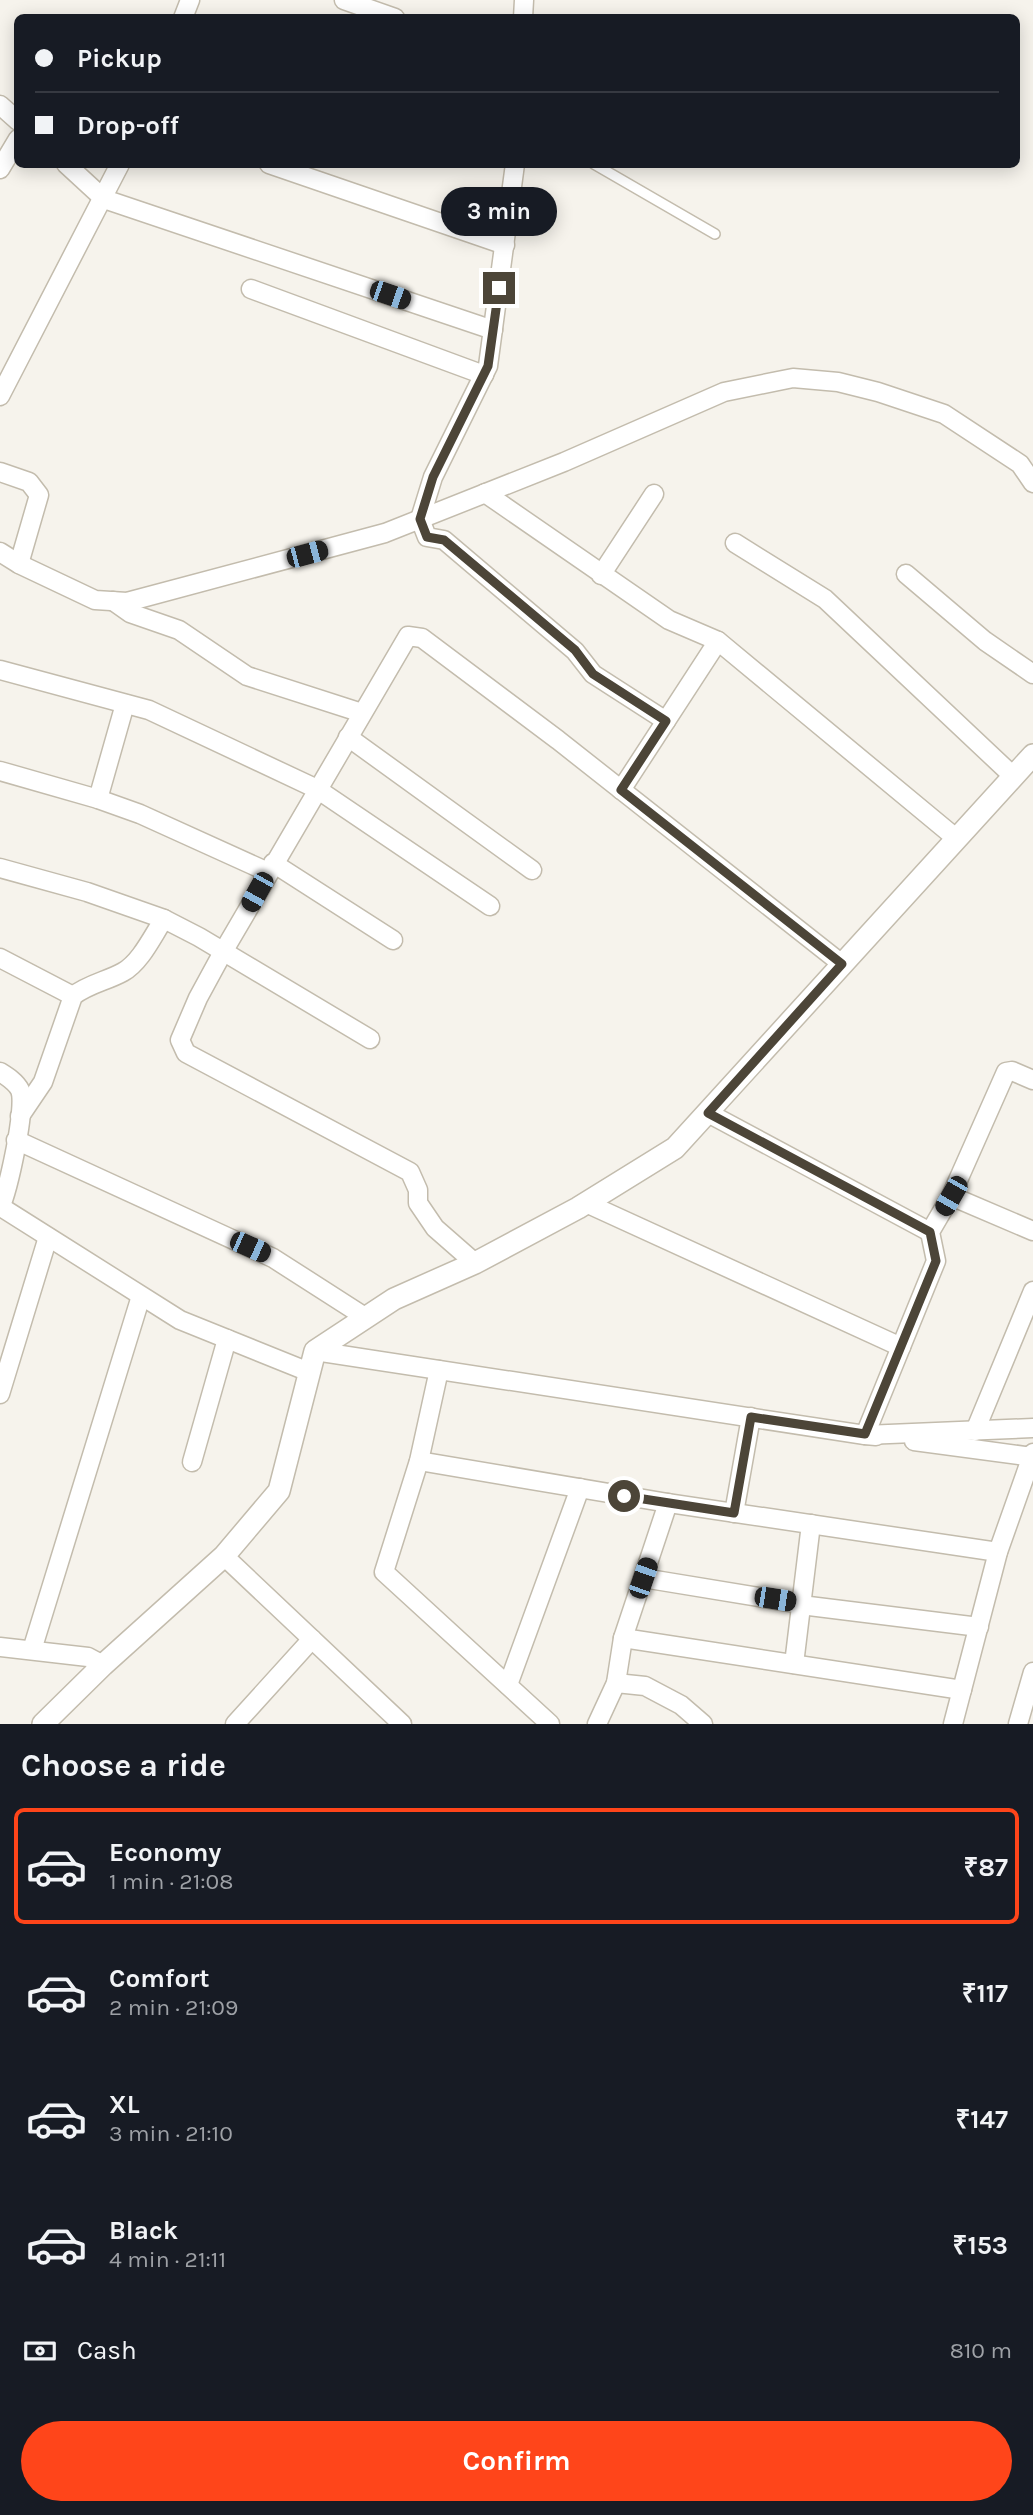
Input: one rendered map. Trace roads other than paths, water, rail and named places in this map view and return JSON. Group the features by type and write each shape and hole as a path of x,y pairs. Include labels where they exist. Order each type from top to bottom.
{"street":[{"path":"344,0 383,14"},
{"path":"0,105 14,117"},
{"path":"0,169 14,146"},
{"path":"70,168 104,199 493,330"},
{"path":"2,390 119,168"},
{"path":"281,168 505,245"},
{"path":"515,168 488,366 433,477 420,519 427,537 444,540 575,650 593,674 666,721"},
{"path":"251,289 484,375"},
{"path":"0,552 19,564 95,600 127,602 385,533 564,462 724,392 793,378 838,382 944,414 1020,464 1033,483"},
{"path":"0,472 29,482 39,495 19,564"},
{"path":"485,493 669,620 718,641 957,839"},
{"path":"601,575 654,494"},
{"path":"736,543 825,599 1013,776"},
{"path":"906,574 985,641 1033,674"},
{"path":"113,601 130,613 179,630 247,676 362,713"},
{"path":"475,1263 435,1228 418,1203 418,1190 410,1172 187,1053 180,1040 198,998 223,952 408,636 422,638 842,964"},
{"path":"621,790 718,641"},
{"path":"0,670 149,710 317,789 490,906"},
{"path":"98,799 125,704"},
{"path":"348,737 532,870"},
{"path":"43,1724 103,1665 224,1556 279,1492 315,1351 394,1299 475,1263 586,1203 675,1148 1033,755"},
{"path":"0,771 98,799 271,868 393,940"},
{"path":"0,868 87,892 164,919 370,1040"},
{"path":"20,1116 43,1082 73,996 126,971 164,919"},
{"path":"0,958 73,996"},
{"path":"865,1434 936,1261 930,1232 951,1196 1006,1072 1012,1070 1033,1080"},
{"path":"0,1072 13,1080 21,1092 16,1140 2,1200 48,1237 180,1320 309,1372"},
{"path":"708,1113 930,1232"},
{"path":"16,1140 273,1258 365,1317"},
{"path":"951,1196 1033,1231"},
{"path":"586,1203 901,1347"},
{"path":"0,1394 48,1237"},
{"path":"975,1430 1033,1291"},
{"path":"32,1650 141,1296"},
{"path":"192,1462 227,1339"},
{"path":"315,1351 865,1434 1033,1456 999,1552 953,1724"},
{"path":"439,1370 419,1461 384,1572 550,1724"},
{"path":"734,1513 751,1417"},
{"path":"865,1434 1033,1429"},
{"path":"419,1461 668,1503 999,1552"},
{"path":"508,1685 580,1488"},
{"path":"597,1724 617,1683 623,1638 668,1503"},
{"path":"794,1664 811,1524"},
{"path":"224,1556 402,1724"},
{"path":"643,1578 801,1605 979,1627"},
{"path":"623,1638 962,1690"},
{"path":"237,1723 312,1639"},
{"path":"0,1647 88,1657 103,1665"},
{"path":"1018,1724 1033,1672"},
{"path":"617,1683 645,1685 681,1705 703,1724"}],"lane":[{"path":"601,168 716,234"}]}
